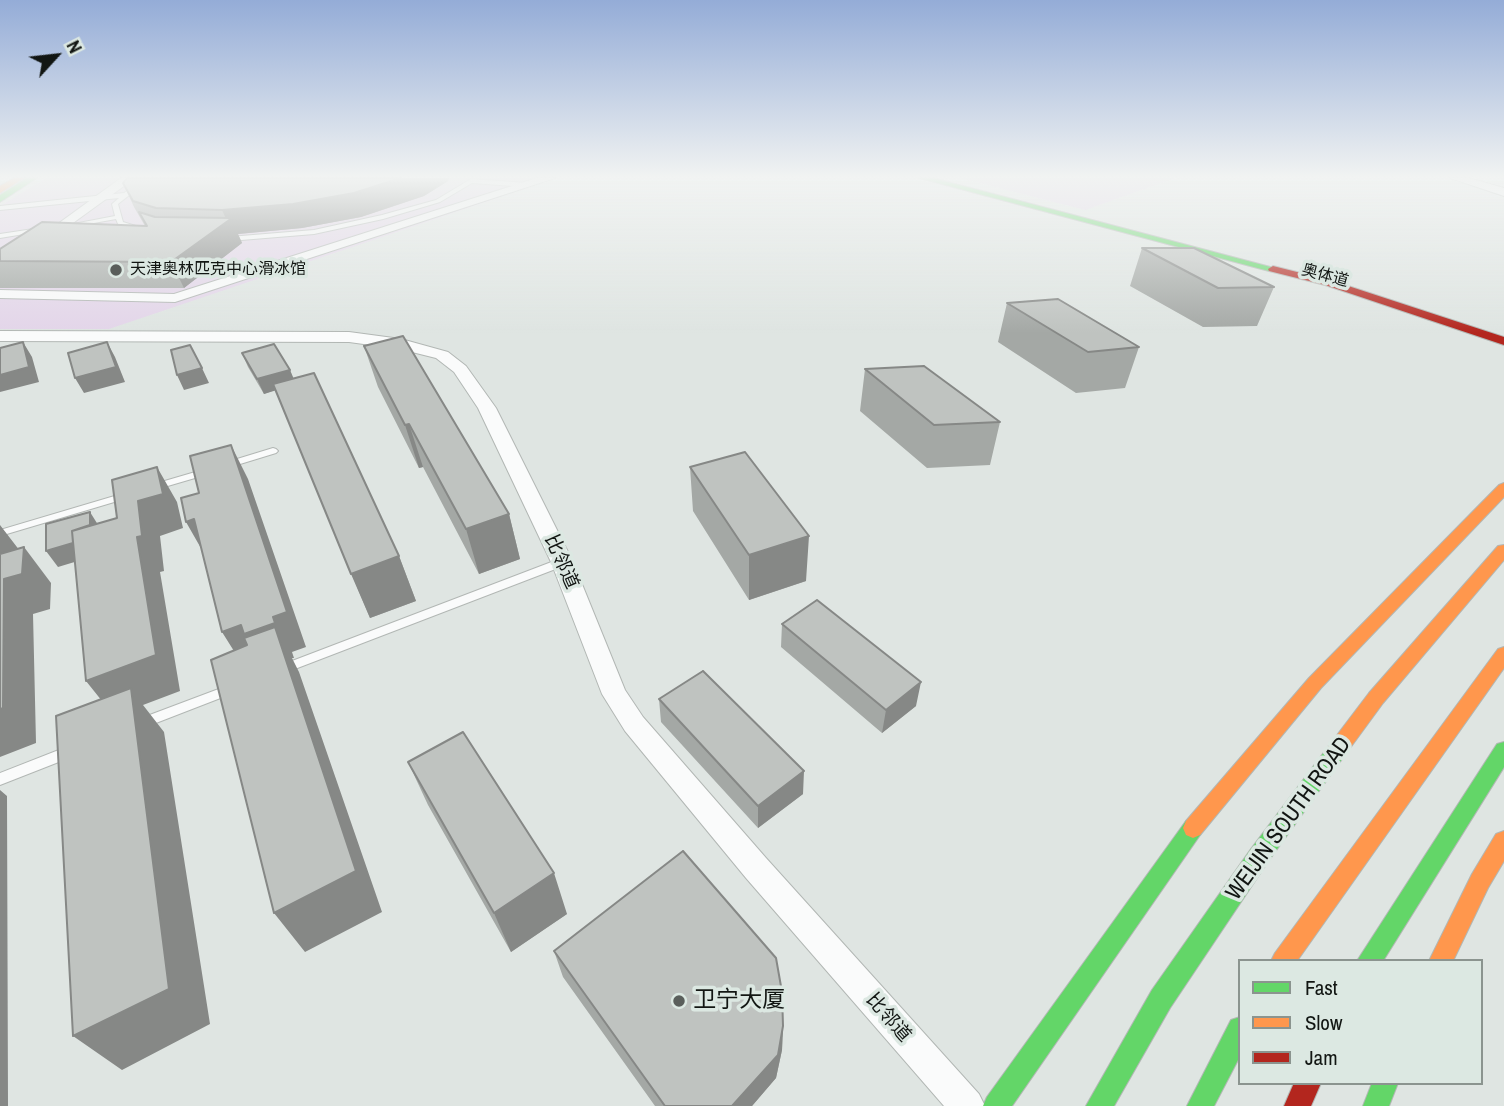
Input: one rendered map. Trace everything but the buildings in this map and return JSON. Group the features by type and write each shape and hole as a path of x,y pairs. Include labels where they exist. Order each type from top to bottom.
{"main road":[{"path":"1121,230 1329,284 1504,341"},
{"name":"奥体道","path":"1141,230 1334,279 1504,334"},
{"path":"996,1106 1187,836 1315,683 1504,488"},
{"name":"WEIJIN SOUTH ROAD","path":"1099,1106 1161,999 1259,856 1376,698 1504,550"},
{"path":"1284,959 1504,654"},
{"path":"1370,959 1504,750"},
{"path":"1442,959 1480,881 1504,841"},
{"path":"1200,1106 1238,1033"},
{"path":"1297,1106 1307,1085"},
{"path":"1377,1106 1384,1085"}],"street":[{"path":"0,272 57,230"},
{"path":"0,294 175,298 386,230"},
{"name":"比邻道","path":"0,336 349,337 401,344 442,355 460,369 487,408 562,562 614,694 634,724 756,868 967,1106"}],"lane":[{"path":"0,236 43,230"},
{"path":"219,239 324,230 328,248"},
{"path":"0,533 273,451"},
{"path":"269,674 562,562"},
{"path":"128,729 244,684"},
{"path":"0,779 77,749"}],"shaded area":[{"path":"0,230 404,230 109,329 0,329"}],"traffic: fast":[{"path":"1122,230 1273,269"},
{"path":"1370,959 1504,750"},
{"path":"1099,1106 1161,999 1259,856 1335,753"},
{"path":"996,1106 1193,828"},
{"path":"1200,1106 1238,1033"},
{"path":"1376,1106 1384,1085"}],"traffic: slow":[{"path":"1193,828 1315,683 1504,488"},
{"path":"1335,753 1376,698 1504,550"},
{"path":"1284,959 1504,654"},
{"path":"1442,959 1480,881 1504,841"}],"traffic: jam":[{"path":"1273,269 1329,283 1504,341"},
{"path":"1297,1106 1307,1085"}],"place":[{"name":"天津奥林匹克中心滑冰馆","path":"116,270"},
{"name":"卫宁大厦","path":"679,1001"}]}
